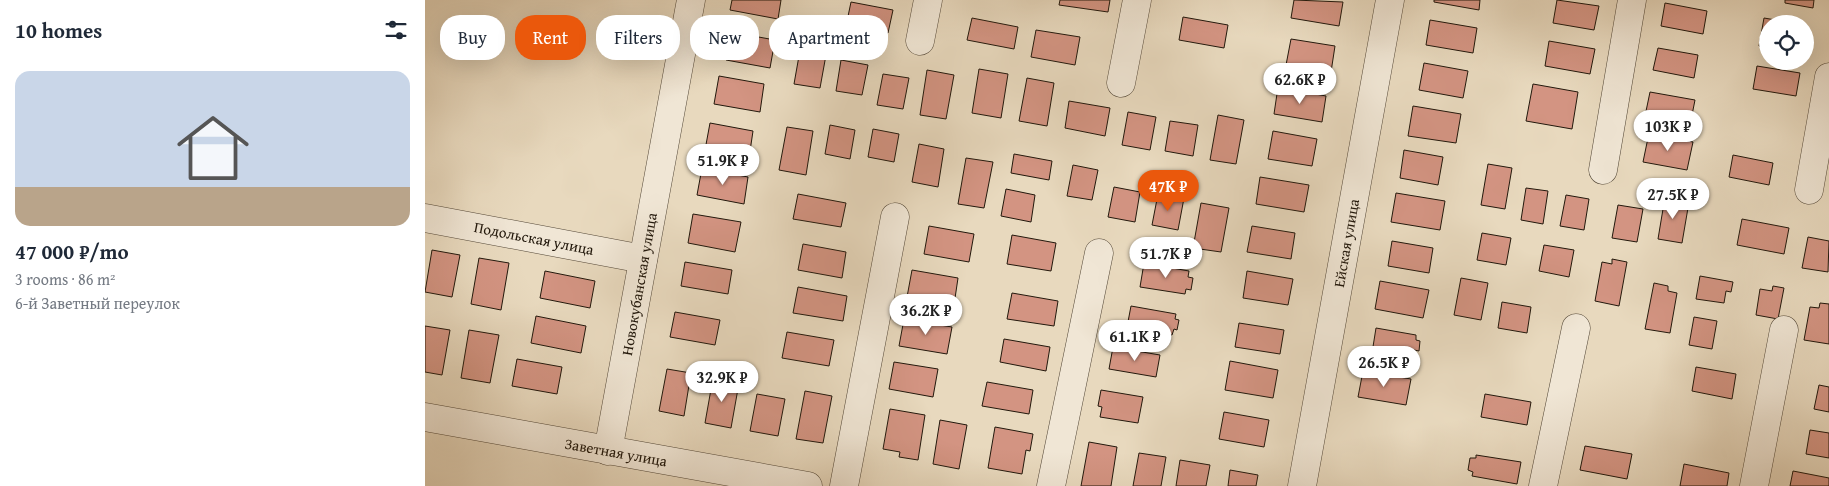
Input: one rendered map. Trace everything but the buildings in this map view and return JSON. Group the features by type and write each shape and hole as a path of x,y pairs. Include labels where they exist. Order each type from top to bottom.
{"street":[{"name":"Новокубанская улица","path":"608,451 691,0"},
{"path":"920,41 928,0"},
{"path":"1121,83 1137,0"},
{"name":"Ейская улица","path":"1302,486 1390,0"},
{"path":"1603,170 1632,0"},
{"path":"1809,190 1829,77"},
{"name":"Подольская улица","path":"425,218 643,259"},
{"path":"844,486 895,218"},
{"path":"1051,486 1099,253"},
{"path":"1543,486 1576,328"},
{"path":"1753,486 1784,330"},
{"name":"Заветная улица","path":"425,417 808,486"}]}
